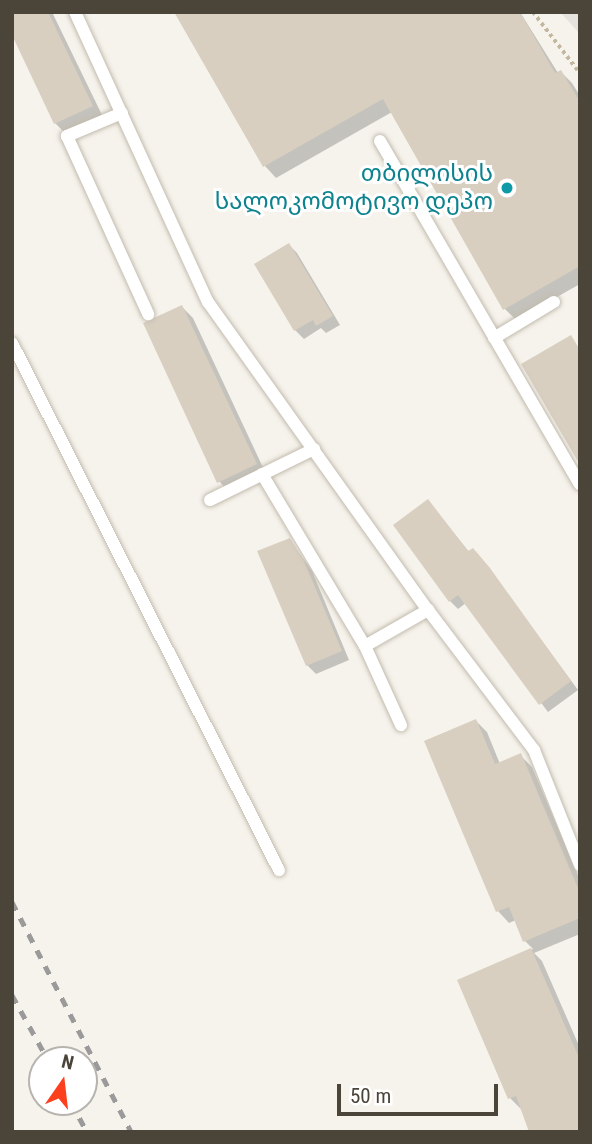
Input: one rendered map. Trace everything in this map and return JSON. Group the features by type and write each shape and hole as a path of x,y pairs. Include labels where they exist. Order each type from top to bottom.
{"lane":[{"path":"75,12 208,302 429,610 534,750 580,865"},
{"path":"122,113 67,136 148,314"},
{"path":"380,141 580,484"},
{"path":"494,338 554,302"},
{"path":"12,343 279,870"},
{"path":"210,500 313,449"},
{"path":"262,474 365,646 401,725"},
{"path":"365,646 429,610"}],"path":[{"path":"533,12 580,74"}],"shaded area":[{"path":"560,12 580,12 580,34"}],"building":[{"path":"12,12 48,12 93,106 54,124 12,35"},
{"name":"თბილისის სალოკომოტივო დეპო","path":"174,12 520,12 555,73 561,70 580,102 580,266 503,310 383,99 263,167"},
{"path":"289,243 333,316 316,326 313,320 294,331 254,264"},
{"path":"182,305 257,464 217,483 143,323"},
{"path":"571,335 580,350 580,465 521,364"},
{"path":"428,499 468,551 473,548 490,568 571,681 539,705 458,595 449,602 393,525"},
{"path":"290,538 304,561 342,651 306,666 257,551"},
{"path":"476,719 495,764 521,753 580,893 580,918 523,942 509,907 496,912 424,741"},
{"path":"531,948 580,1060 580,1132 529,1132 516,1096 508,1099 457,980"}],"railway":[{"path":"12,902 131,1132"},
{"path":"12,995 40,1046"},
{"path":"78,1116 87,1132"}],"place":[{"name":"თბილისის სალოკომოტივო დეპო","path":"507,188"}]}
